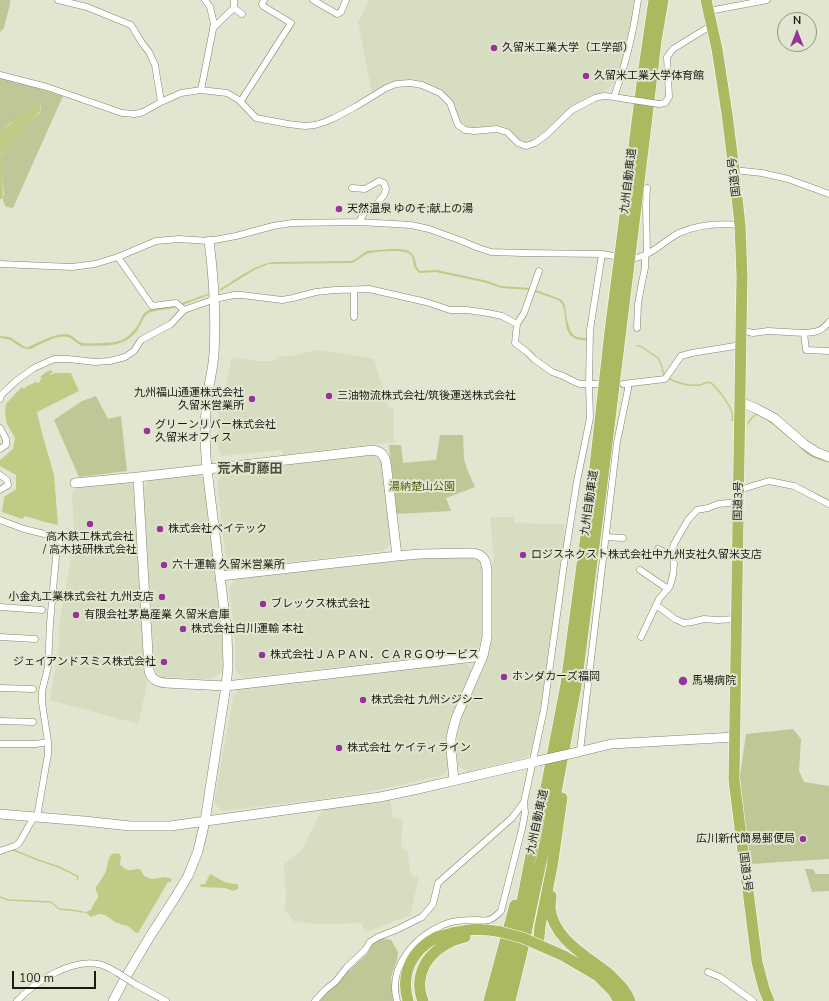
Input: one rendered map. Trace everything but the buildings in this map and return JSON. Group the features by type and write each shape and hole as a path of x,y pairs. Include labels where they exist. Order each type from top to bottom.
{"highway":[{"name":"九州自動車道","path":"499,1001 518,923 566,684 594,475 610,331 654,0"},
{"name":"九州自動車道","path":"510,1001 558,787 576,686 663,0"},
{"name":"国道3号","path":"707,6 717,49 734,170 740,225 742,277 734,780 757,962 764,989 769,1001"},
{"path":"538,938 552,867 564,788 576,686"},
{"path":"489,1001 534,839"},
{"path":"552,867 550,909 560,933 571,945 597,964 616,981 628,995 630,1001"},
{"path":"408,1001 405,987 406,972 410,962 420,949 438,936 472,929 486,929 521,945 562,959 598,976 613,991 619,1001"},
{"path":"415,1001 412,988 413,977 422,956 451,934"},
{"path":"423,1001 420,993 421,974 426,962 434,953 452,941 464,937 476,935 500,935"},
{"path":"562,959 592,978 611,1001"},
{"path":"483,1001 495,983"}],"street":[{"path":"58,0 87,7 131,25 149,52 155,65 161,102"},
{"path":"201,90 214,28 210,7 206,0"},
{"path":"214,28 234,8 234,0"},
{"path":"241,101 290,22 263,6 262,4 264,0"},
{"path":"313,0 337,14 341,12 346,0"},
{"path":"614,97 628,56 638,0"},
{"path":"707,6 767,0"},
{"path":"234,8 242,14"},
{"path":"0,75 47,87 122,113 135,114 143,112 181,93 201,90 227,93 241,101 256,118 305,126 315,125 334,118 386,88 396,84 410,83 422,85 440,93 450,103 458,125 465,130 474,131 497,129 507,132 518,143 526,146 535,143 572,110 596,98 604,96 659,104 665,103 668,97 667,57 673,49 712,25"},
{"path":"734,170 762,173 788,179 829,194"},
{"path":"352,188 365,189 379,181 384,183 386,189 384,195 375,206 364,213 359,222"},
{"path":"637,328 638,304 645,268 646,205 648,188"},
{"path":"0,264 72,267 95,264 156,241 179,239 209,241 236,236 272,226 292,223 359,222 411,225 429,229 491,252 602,254 614,256"},
{"path":"636,258 646,255 679,233 703,225 740,225"},
{"path":"113,1001 149,938 188,876 198,851 205,821 226,686 228,667 227,633 205,442 205,420 214,356 215,327 215,299 209,241"},
{"path":"397,1001 395,980 399,966 415,944 427,934 449,923 458,921 488,920 501,911 522,829 525,813 524,802 535,762 534,756 544,709 577,481 590,418 590,330 602,254"},
{"path":"118,256 152,306 180,307 234,295 282,300 316,292 369,290 426,302 450,310 488,312 502,316 517,324"},
{"path":"539,271 524,313 517,324 515,344 552,372 575,382 597,384"},
{"path":"354,290 354,317"},
{"path":"0,399 1,395 28,372 54,359 95,362 110,361 125,357 134,351 141,340 171,324 180,307"},
{"path":"741,330 753,333 768,331 804,333 817,332 825,327 829,322"},
{"path":"804,333 806,350 829,351"},
{"path":"579,752 617,442 628,389 625,384 666,377 681,356 741,345"},
{"path":"740,402 757,408 774,418 804,444 816,452 829,457"},
{"path":"0,428 6,439 6,445 0,449"},
{"path":"75,483 371,450 380,452 385,456 386,462 397,556"},
{"path":"0,475 8,480 8,484 0,490"},
{"path":"138,477 149,671 154,680 160,682 226,686 483,656"},
{"path":"739,490 769,481 794,486 829,504"},
{"path":"640,637 659,599 670,586 674,564 672,556 674,544 688,520 697,510 718,504 739,502"},
{"path":"0,520 61,538 56,557 48,667 42,692 48,754 36,817 19,843 15,846 0,851"},
{"path":"606,536 623,538"},
{"path":"658,549 672,556"},
{"path":"220,576 428,553 473,553 479,554 483,557 486,563 487,571 487,637 483,656 452,729 451,750 454,780"},
{"path":"640,570 668,589"},
{"path":"656,605 675,619 684,623 704,619 737,620"},
{"path":"0,607 42,610"},
{"path":"0,637 35,639"},
{"path":"0,688 33,689"},
{"path":"0,721 33,722"},
{"path":"0,814 150,826 170,826 380,797 611,744 735,737"},
{"path":"0,744 36,744 48,742"},
{"path":"315,1001 324,990 336,980 365,950 370,942 422,917 433,904 438,883 512,818 524,802"},
{"path":"17,1001 43,980 76,965 86,963 100,964 166,1001"},
{"path":"708,972 720,977 753,1001"}],"shaded area":[{"name":"久留米工業大学（工学部）","path":"368,0 634,0 632,17 619,73 615,82 606,90 568,109 539,136 531,142 526,142 520,141 509,129 501,125 473,129 468,128 462,124 453,103 448,96 425,82 413,80 397,81 387,84 372,93 358,22"},
{"path":"39,105 41,109 40,112 25,125 2,155 3,197 0,199 0,132"},
{"path":"391,249 405,250 411,253 420,271 437,270 488,281 501,286 531,288 560,299 564,303 568,322 573,334 577,337 594,339 593,341 578,340 570,334 567,330 564,308 558,300 530,290 501,288 487,283 436,272 420,273 414,266 412,256 407,252 402,251 382,251 371,253 351,263 269,264 256,269 220,291 220,289 254,268 269,263 350,261 367,251"},
{"path":"210,293 209,295 177,307 150,312 144,317 136,332 118,344 104,346 82,346 64,336 28,349 22,348 10,340 0,338 0,336 10,337 25,347 61,334 70,335 82,343 116,342 124,339 132,333 142,316 151,309 176,305"},
{"path":"316,350 374,359 388,406 394,410 394,442 283,455 281,450 223,456 218,451 219,405 227,381 232,357 259,361 274,361 279,356 293,356"},
{"path":"51,370 53,372 50,374 51,375 54,373 71,373 79,391 37,412 54,475 58,525 25,516 22,519 2,512 4,497 16,489 16,475 0,466 0,460 13,449 15,438 7,424 5,413 6,404 22,387 24,389 36,382 40,382 42,379 40,377"},
{"path":"373,453 381,458 392,543 383,551 234,569 226,562 217,483 223,471"},
{"path":"195,474 200,475 203,478 205,485 222,637 223,671 212,679 162,677 154,669 143,489 149,479"},
{"path":"126,482 132,484 135,491 147,685 138,724 50,700 59,646 59,626 74,541 72,492 76,487"},
{"path":"490,517 515,517 514,523 565,524 564,547 541,705 532,753 524,758 467,772 458,765 456,740 462,715 483,670 489,653 491,638 492,562 494,560"},
{"path":"444,556 476,558 480,560 483,566 482,641 481,646 472,652 243,678 235,670 235,638 229,589 235,578 384,560"},
{"path":"462,662 471,668 471,675 451,720 448,736 449,769 441,776 368,792 222,811 214,803 233,697 239,687"},
{"path":"388,799 390,800 393,818 403,819 401,848 407,850 411,875 419,878 410,915 367,932 362,927 363,923 320,924 295,922 285,910 286,895 284,864 302,850 322,810"},
{"path":"114,853 120,854 120,865 127,869 140,869 144,876 153,879 165,877 172,879 171,882 168,882 138,933 128,926 115,922 105,915 100,914 90,917 88,914 83,912 89,911 98,898 96,887 105,873 111,855"},
{"path":"210,874 223,881 238,885 238,889 233,891 225,888 200,887 201,884 205,884"}],"green space":[{"path":"0,0 10,0 10,4 4,28 0,32"},
{"path":"0,77 63,96 13,208 6,207 3,201 4,194 1,170 2,156 5,150 17,137 24,125 40,113 41,106 39,105 10,123 0,132"},
{"path":"96,396 108,419 121,416 127,471 79,477 54,420 82,401"},
{"name":"湯納楚山公園","path":"440,435 463,435 464,459 475,487 446,498 451,511 397,514 389,445 401,445 403,463 436,460"},
{"path":"793,729 801,739 799,771 804,782 829,786 829,859 751,864 743,817 740,776 746,734"},
{"path":"805,869 813,869 816,874 829,874 829,891 812,892"},
{"path":"381,938 391,940 398,952 391,977 393,1001 320,1001 327,991 367,954 373,943"}],"waterway":[{"path":"637,346 640,346 658,358 665,376"},
{"path":"668,378 679,383 691,385 700,385 708,382 711,383 719,391 730,407 733,416 732,420 734,420"},
{"path":"748,424 751,418 757,414"},
{"path":"767,419 801,447 806,453 829,462"},
{"path":"12,850 59,867 77,876 77,880"},
{"path":"0,854 4,853"},
{"path":"0,897 8,900 51,902 59,909 83,912"}],"place":[{"name":"久留米工業大学（工学部）","path":"494,48"},
{"name":"久留米工業大学体育館","path":"586,76"},
{"name":"天然温泉 ゆのそ;献上の湯","path":"339,209"},
{"name":"三油物流株式会社/筑後運送株式会社","path":"329,396"},
{"name":"九州福山通運株式会社 久留米営業所","path":"252,399"},
{"name":"グリーンリバー株式会社 久留米オフィス","path":"147,431"},
{"name":"高木鉄工株式会社 / 高木技研株式会社","path":"90,524"},
{"name":"株式会社ベイテック","path":"160,529"},
{"name":"ロジスネクスト株式会社中九州支社久留米支店","path":"523,555"},
{"name":"六十運輸 久留米営業所","path":"164,565"},
{"name":"小金丸工業株式会社 九州支店","path":"162,597"},
{"name":"ブレックス株式会社","path":"263,604"},
{"name":"有限会社茅島産業 久留米倉庫","path":"76,615"},
{"name":"株式会社白川運輸 本社","path":"183,629"},
{"name":"株式会社ＪＡＰＡＮ．ＣＡＲＧＯサービス","path":"262,655"},
{"name":"ジェイアンドスミス株式会社","path":"164,662"},
{"name":"ホンダカーズ福岡","path":"504,677"},
{"name":"馬場病院","path":"683,681"},
{"name":"株式会社 九州シジシー","path":"363,700"},
{"name":"株式会社 ケイティライン","path":"339,748"},
{"name":"広川新代簡易郵便局","path":"803,839"}],"district":[{"name":"荒木町藤田","path":"250,470"}]}
